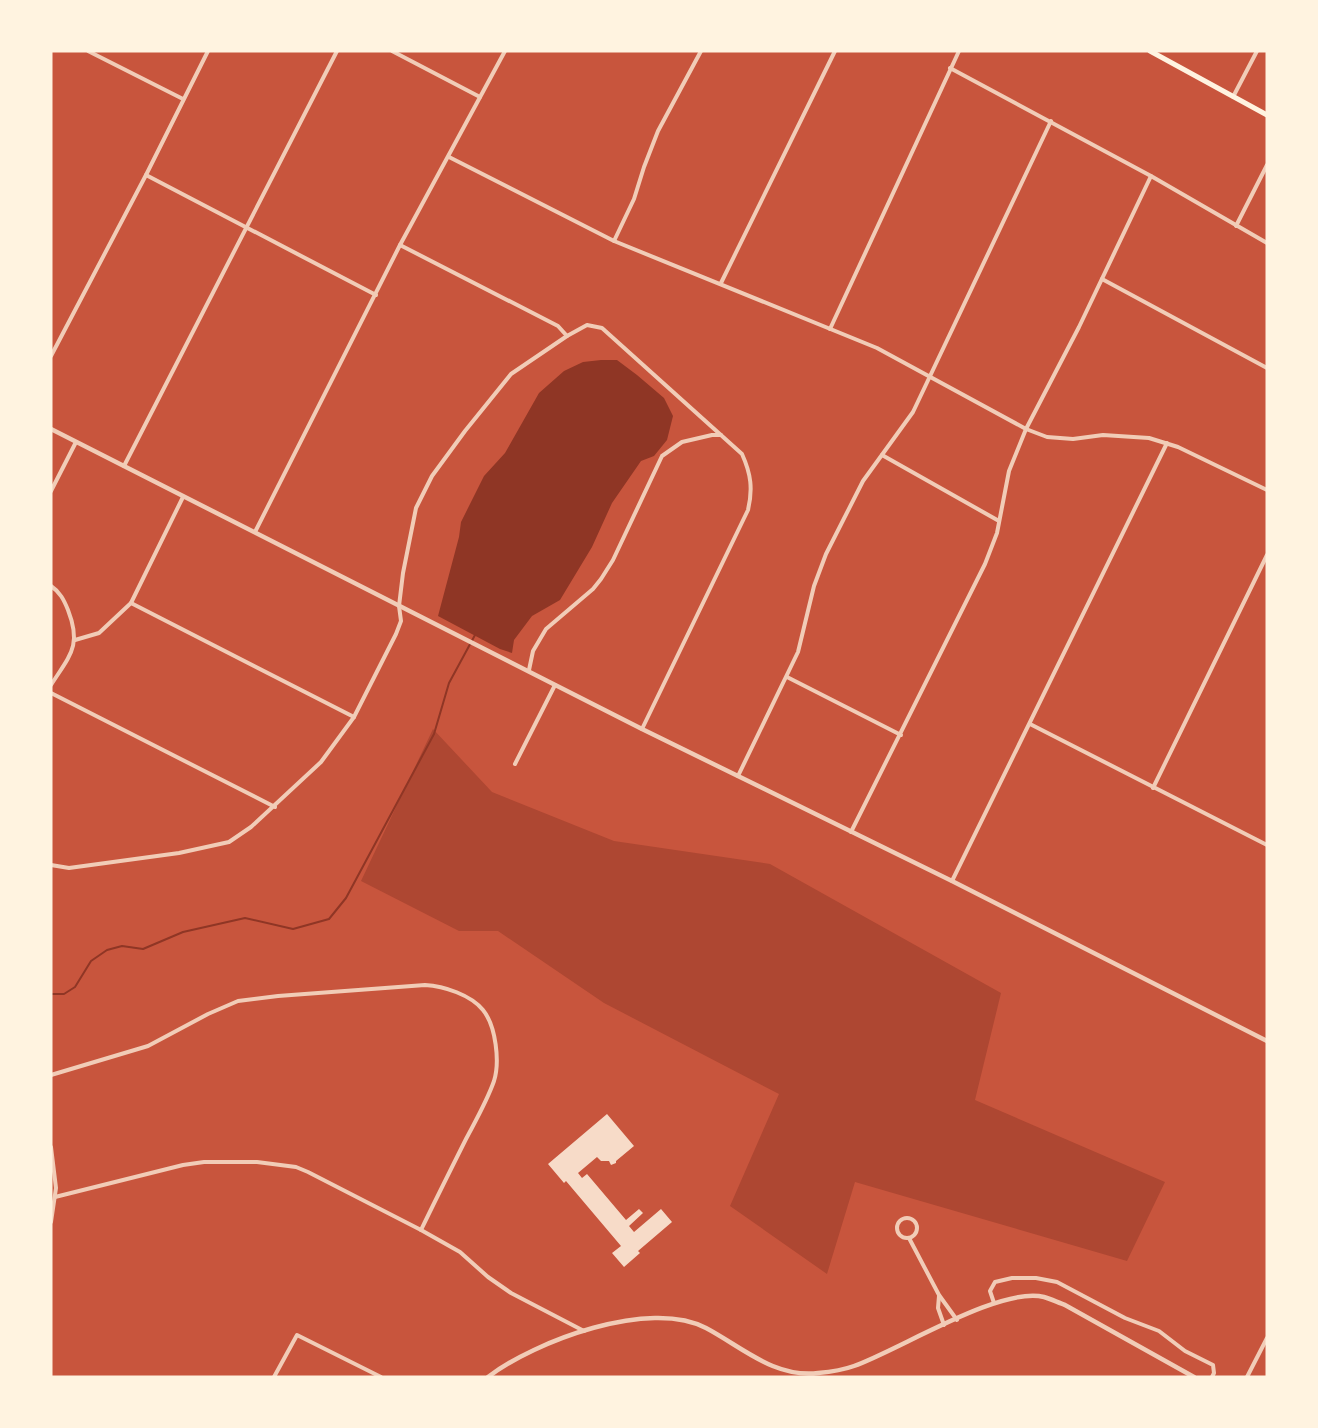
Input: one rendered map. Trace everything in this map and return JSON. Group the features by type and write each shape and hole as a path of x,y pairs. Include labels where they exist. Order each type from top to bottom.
{"main road":[{"path":"1150,51 1267,115"}],"street":[{"path":"88,51 183,99"},
{"path":"51,356 208,51"},
{"path":"124,466 337,51"},
{"path":"392,51 480,97"},
{"path":"255,532 400,245 505,51"},
{"path":"614,241 634,199 658,131 701,51"},
{"path":"721,283 835,51"},
{"path":"830,329 958,51"},
{"path":"1233,97 1257,51"},
{"path":"950,68 1151,176 1267,243"},
{"path":"738,776 798,652 814,586 826,554 863,481 913,412 1051,121"},
{"path":"449,157 614,241 877,348 1026,429 1047,437 1131,436 1167,443 1267,490"},
{"path":"1236,226 1267,165"},
{"path":"146,175 376,295"},
{"path":"851,832 985,564 998,533 1009,471 1026,429 1151,176"},
{"path":"400,245 558,326 567,336"},
{"path":"1102,279 1267,368"},
{"path":"51,865 69,868 179,853 229,842 275,807 321,762 354,717 396,634 401,621 399,606 403,573 416,508 432,476 511,374 567,336 587,326 602,328 742,454 750,471 752,492 748,510 642,729"},
{"path":"51,429 642,729 952,881 1267,1041"},
{"path":"528,670 534,651 546,629 593,589 613,560 662,456 682,442 722,435"},
{"path":"51,491 76,442"},
{"path":"952,881 1167,443"},
{"path":"882,455 999,521"},
{"path":"75,640 99,633 131,603 183,497"},
{"path":"1154,788 1267,555"},
{"path":"51,586 64,601 74,624 75,640 67,660 51,685"},
{"path":"131,603 354,717"},
{"path":"787,677 901,735"},
{"path":"515,764 555,684"},
{"path":"51,693 275,807"},
{"path":"1030,724 1267,845"},
{"path":"51,1075 148,1046 238,1001 425,985 436,986 461,995 476,1003 487,1015 496,1044 495,1074 478,1116 421,1230"},
{"path":"51,1147 55,1197 51,1222"},
{"path":"55,1197 183,1165 237,1161 275,1163 308,1172 421,1230 460,1252 488,1277 511,1293 584,1331"},
{"path":"904,1219 910,1219 915,1223 915,1234 909,1238 903,1238 898,1234 899,1222 904,1219"},
{"path":"909,1238 939,1295 957,1320"},
{"path":"994,1303 990,1291 995,1282 1012,1278 1036,1278 1057,1282 1125,1318 1159,1331 1185,1351 1213,1365 1212,1377"},
{"path":"939,1295 938,1308 944,1325"},
{"path":"488,1377 532,1350 584,1331 648,1318 686,1320 705,1328 776,1369 816,1374 852,1367 1000,1300 1043,1297 1065,1305 1194,1377"},
{"path":"274,1377 297,1335 381,1377"},
{"path":"1247,1377 1267,1338"}],"shaded area":[{"path":"617,360 664,398 673,416 667,440 654,456 641,461 612,503 592,547 560,600 532,616 514,640 512,653 438,616 461,522 484,476 505,453 539,393 564,371 583,362"},
{"path":"433,729 492,792 614,841 770,864 1001,993 975,1100 1165,1182 1127,1261 855,1182 827,1274 730,1206 779,1094 604,1003 498,931 459,931 361,881"}],"building":[{"path":"607,1114 634,1146 616,1163 611,1165 609,1161 601,1161 597,1157 578,1173 582,1178 587,1174 626,1220 639,1209 643,1213 629,1226 634,1232 661,1209 672,1222 638,1251 640,1253 624,1267 612,1253 621,1246 566,1181 564,1183 548,1164"}],"waterway":[{"path":"51,994 64,994 75,987 91,961 107,950 122,946 143,949 183,932 245,918 293,929 329,919 346,898 434,734 449,683 475,635"}]}
